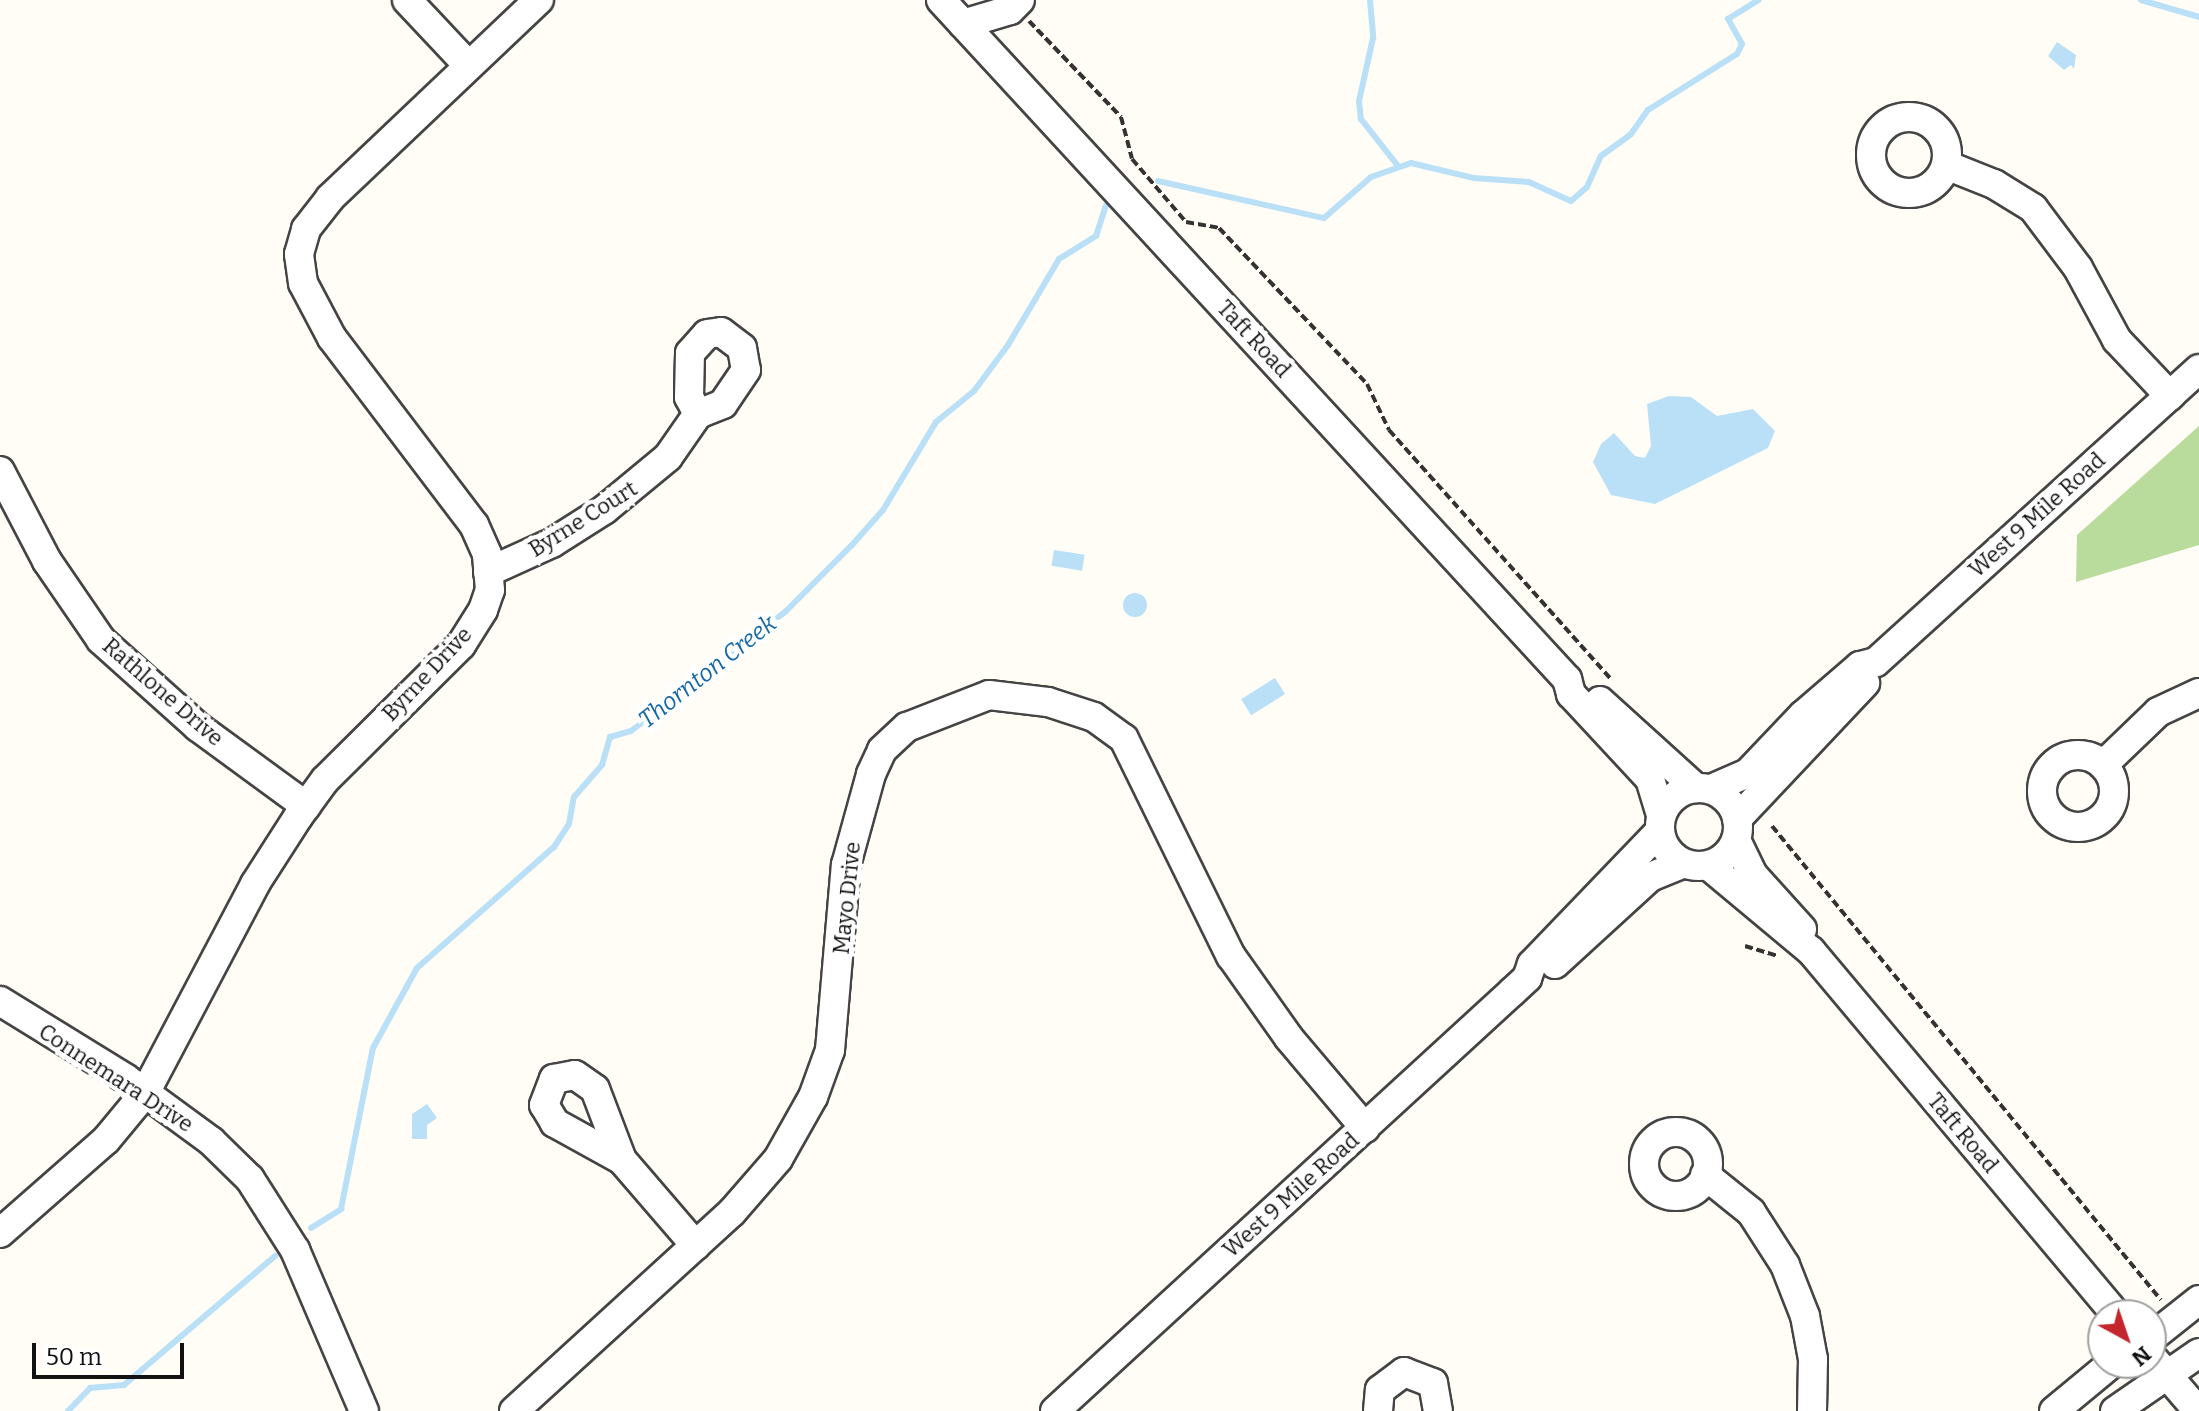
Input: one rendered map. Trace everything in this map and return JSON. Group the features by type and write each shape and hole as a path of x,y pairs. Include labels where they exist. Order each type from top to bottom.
{"street":[{"path":"407,0 467,64"},
{"name":"Byrne Drive","path":"0,1233 106,1140 145,1093 255,884 306,806 461,645 483,610 490,590 487,554 474,525 316,311 303,283 299,254 306,229 330,198 467,64 539,0"},
{"name":"Taft Road","path":"941,0 968,12 1567,679 1571,694 1650,779 1660,824"},
{"path":"968,12 1018,3"},
{"path":"1946,165 2033,208 2078,268 2123,348 2170,396"},
{"name":"West 9 Mile Road","path":"1703,788 1748,773 1860,666 1876,662 2199,369"},
{"name":"Byrne Court","path":"488,572 552,543 604,510 668,457 698,414"},
{"name":"Rathlone Drive","path":"0,471 47,561 101,640 198,727 306,806"},
{"name":"West 9 Mile Road","path":"1736,829 1873,676 1876,662"},
{"name":"Taft Road","path":"1567,679 1582,683 1703,788"},
{"path":"2103,765 2158,712 2199,693"},
{"name":"Mayo Drive","path":"514,1411 696,1246 778,1159 813,1097 830,1050 846,865 882,750 907,727 989,695 1048,702 1094,717 1124,739 1231,956 1289,1038 1365,1128"},
{"path":"1703,788 1736,829 1730,852 1696,865 1660,824 1677,796 1703,788"},
{"name":"West 9 Mile Road","path":"1527,978 1532,964 1660,824"},
{"name":"Taft Road","path":"1736,829 1753,875 1808,938 1811,951"},
{"name":"Taft Road","path":"1696,865 1811,951 2103,1299"},
{"name":"West 9 Mile Road","path":"1055,1411 1527,978 1553,966 1650,877 1696,865"},
{"name":"Connemara Drive","path":"0,1001 145,1093 211,1141 250,1179 295,1250 364,1411"},
{"path":"622,1160 696,1246"},
{"path":"1705,1175 1751,1212 1785,1265 1810,1342 1812,1411"},
{"path":"2167,1326 2199,1300"},
{"path":"2167,1364 2199,1353"},
{"path":"1378,1411 1380,1390 1404,1372 1433,1383 1438,1411"},
{"path":"2167,1375 2198,1411"},
{"path":"2054,1411 2093,1379"},
{"path":"2115,1411 2148,1379"}],"path":[{"path":"1018,3 1121,117 1132,159 1186,222 1219,228 1367,384 1389,430 1618,686"},
{"path":"1772,826 2176,1319"}],"green space":[{"path":"2199,426 2199,545 2076,582 2077,535"}],"water":[{"path":"2057,42 2076,55 2074,69 2071,65 2064,70 2048,56"},
{"path":"1669,396 1691,397 1717,416 1753,409 1775,431 1768,448 1655,504 1611,495 1593,462 1601,444 1614,433 1635,456 1645,458 1651,446 1647,404"},
{"path":"1054,550 1085,555 1082,571 1051,566"},
{"path":"1135,593 1144,596 1147,605 1144,614 1135,617 1126,614 1123,605 1126,596"},
{"path":"1275,678 1285,694 1251,715 1241,699"},
{"path":"427,1104 437,1118 427,1125 427,1139 412,1139 412,1114"}],"waterway":[{"path":"1370,0 1373,38 1359,101 1361,119 1398,166"},
{"name":"Thornton Creek","path":"1158,181 1324,218 1371,177 1411,163 1474,178 1529,182 1571,201 1587,187 1601,156 1631,134 1648,110 1737,54 1742,44 1728,19 1758,0"},
{"name":"Thornton Creek","path":"2141,0 2199,17"},
{"name":"Thornton Creek","path":"311,1228 341,1209 373,1048 417,968 554,847 569,824 574,797 602,765 610,737 631,731 786,611 852,545 883,510 936,422 974,391 1008,345 1059,259 1096,236 1106,206"},
{"name":"Thornton Creek","path":"68,1411 90,1388 124,1385 275,1256"}]}
